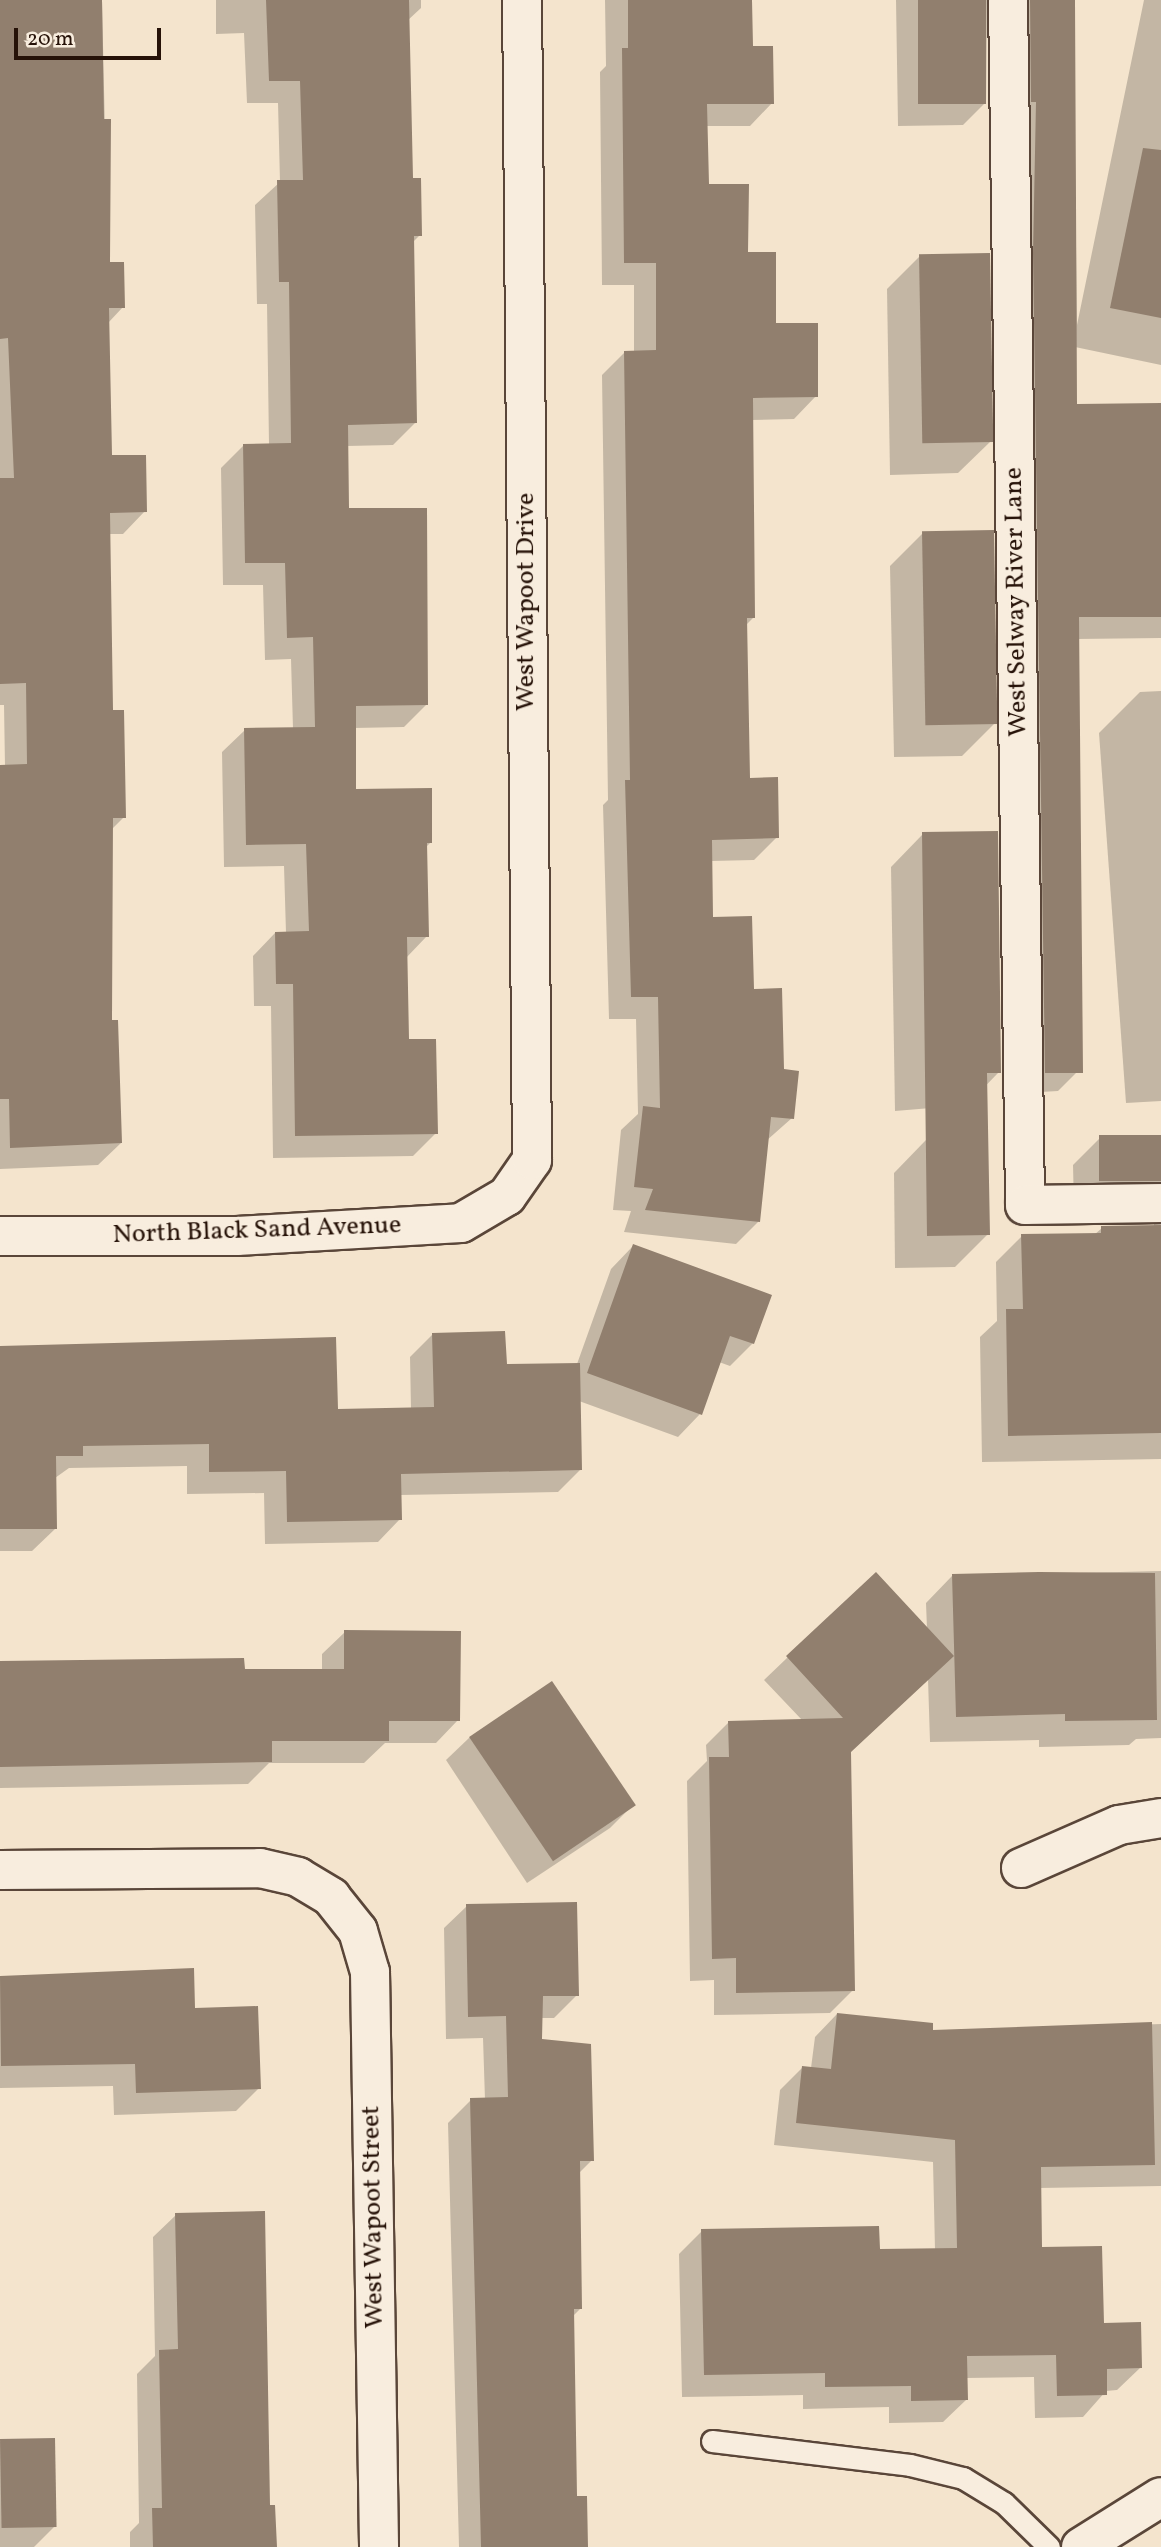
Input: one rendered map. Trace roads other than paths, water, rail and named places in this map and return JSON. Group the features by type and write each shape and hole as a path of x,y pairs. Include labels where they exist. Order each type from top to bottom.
{"street":[{"name":"West Wapoot Drive","path":"507,1196 531,1160 522,0"},
{"name":"West Selway River Lane","path":"1008,0 1025,1205 1161,1203"},
{"name":"North Black Sand Avenue","path":"0,1236 237,1236 461,1223 507,1196"},
{"path":"1021,1868 1119,1825 1161,1818"},
{"name":"West Wapoot Street","path":"0,1870 260,1868 298,1877 331,1898 358,1931 370,1972 379,2547"},
{"path":"1081,2547 1161,2497"}],"lane":[{"path":"712,2441 910,2465 963,2478 1004,2503 1049,2547"}]}
